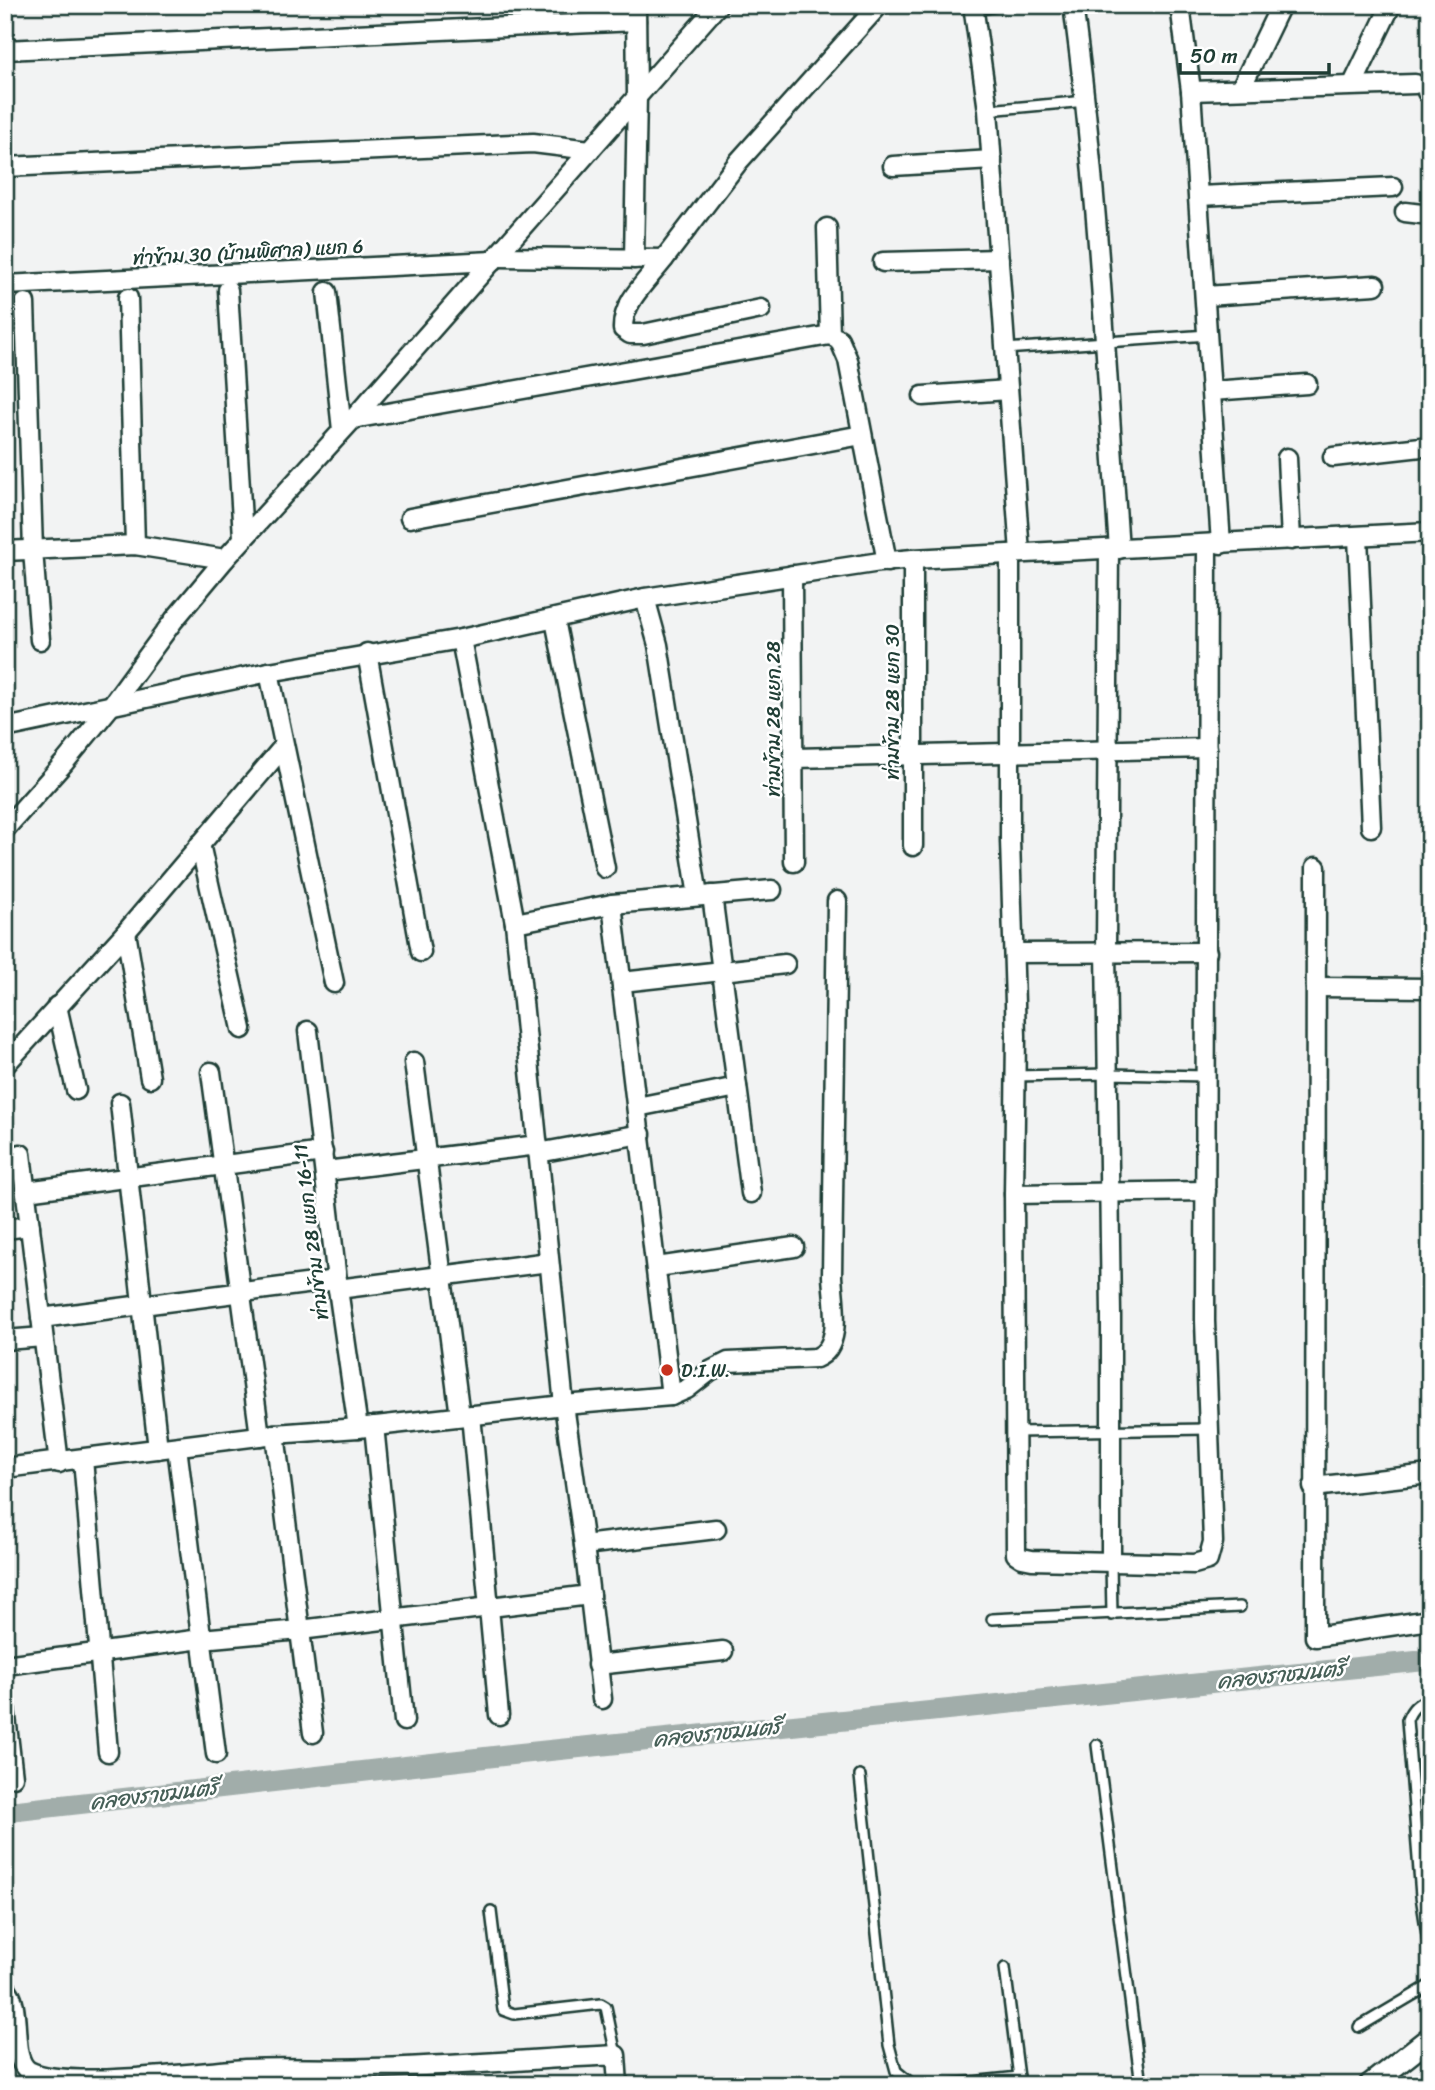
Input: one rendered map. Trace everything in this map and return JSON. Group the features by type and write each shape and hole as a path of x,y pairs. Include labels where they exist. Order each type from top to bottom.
{"street":[{"path":"5,829 110,707 174,620 243,537 348,424 718,5"},
{"path":"761,309 643,334 630,334 623,329 622,316 628,305 740,162 879,5"},
{"path":"1073,5 1086,100 1105,343 1114,549 1108,749 1107,952 1111,1562"},
{"path":"974,8 992,160 1008,390 1015,554 1010,839 1015,953 1016,1554 1032,1560 1194,1564 1208,1560 1213,1542 1205,1321 1207,748 1214,544 1212,391 1191,91 1180,5"},
{"path":"1241,88 1281,5"},
{"path":"1353,84 1391,5"},
{"path":"5,50 636,13 634,259"},
{"path":"1191,91 1353,84 1424,89"},
{"path":"5,167 533,143 590,150"},
{"path":"893,166 992,160"},
{"path":"1199,196 1393,187"},
{"path":"1405,212 1430,215"},
{"path":"827,228 830,335"},
{"name":"ท่าข้าม 30 (บ้านพิศาล) แยก 6","path":"5,285 495,259 664,259"},
{"path":"883,262 999,259"},
{"path":"1205,296 1375,285"},
{"path":"228,290 243,537"},
{"path":"327,292 348,424"},
{"path":"128,298 135,545"},
{"path":"25,303 33,550 40,640"},
{"path":"348,424 830,335 839,339 844,346 887,562"},
{"path":"1212,391 1307,384"},
{"path":"923,396 1008,390"},
{"path":"410,518 862,435"},
{"path":"1333,457 1430,446"},
{"path":"1287,458 1292,540"},
{"path":"5,728 269,672 555,620 645,598 792,575 913,559 1430,532"},
{"path":"1358,537 1371,827"},
{"path":"5,551 135,545 225,559"},
{"name":"ท่ามข้าม 28 แยก 30","path":"913,559 913,846"},
{"name":"ท่ามข้าม 28 แยก 28","path":"792,575 794,862"},
{"path":"645,598 658,645 722,971 751,1193"},
{"path":"555,620 605,868"},
{"path":"461,639 515,923 564,1405 602,1699"},
{"path":"367,653 421,952"},
{"path":"269,672 334,983"},
{"path":"5,1065 126,932 284,747"},
{"path":"794,758 1207,748"},
{"path":"200,844 242,1029"},
{"path":"1316,867 1313,1487 1315,1637 1430,1620"},
{"path":"515,923 612,904 772,890"},
{"path":"5,1468 267,1435 671,1396 729,1362 816,1358 825,1354 832,1344 834,1332 832,1249 837,901"},
{"path":"612,904 671,1396"},
{"path":"126,932 150,1078"},
{"path":"1015,953 1208,952"},
{"path":"622,982 785,964"},
{"path":"1315,987 1430,988"},
{"path":"57,1006 76,1090"},
{"name":"ท่ามข้าม 28 แยก 16-11","path":"308,1031 338,1284 366,1427 393,1617 404,1721"},
{"path":"414,1062 442,1277 465,1415 489,1608 499,1715"},
{"path":"211,1072 241,1291 300,1630 313,1733"},
{"path":"637,1107 737,1087"},
{"path":"120,1103 158,1449"},
{"path":"326,1171 538,1149 640,1134"},
{"path":"26,1191 323,1152"},
{"path":"21,1154 59,1463"},
{"path":"1014,1194 1206,1191"},
{"path":"5,1229 30,1226"},
{"path":"657,1267 794,1247"},
{"path":"41,1318 241,1291 442,1277 549,1262"},
{"path":"5,1340 43,1336"},
{"path":"177,1447 216,1754"},
{"path":"83,1459 108,1752"},
{"path":"1313,1487 1430,1474"},
{"path":"584,1545 716,1529"},
{"path":"5,1665 201,1639 300,1630 590,1595"},
{"path":"597,1665 723,1651"},
{"path":"5,1708 13,1777"},
{"path":"5,1987 14,2007 21,2060 26,2069 40,2076 84,2083 245,2069 371,2068 615,2055 618,2085"},
{"path":"1370,2085 1430,2038"}],"lane":[{"path":"974,8 1002,5"},
{"path":"988,110 1086,100"},
{"path":"1005,349 1208,335"},
{"path":"1015,1076 1207,1076"},
{"path":"1016,1432 1208,1429"},
{"path":"1111,1562 1112,1615"},
{"path":"992,1619 1240,1607"},
{"path":"1430,1699 1412,1708 1407,1720 1421,1896 1430,1954"},
{"path":"1097,1745 1141,2085"},
{"path":"860,1776 889,2045 896,2071 913,2085"},
{"path":"491,1911 503,2010 514,2014 601,2004 606,2007 615,2055"},
{"path":"942,2085 1019,2081 1005,1968"},
{"path":"1359,2027 1430,1986"}],"waterway":[{"name":"คลองราชมนตรี","path":"5,1812 516,1754 1430,1660"}],"place":[{"name":"D.I.W.","path":"667,1370"}]}
